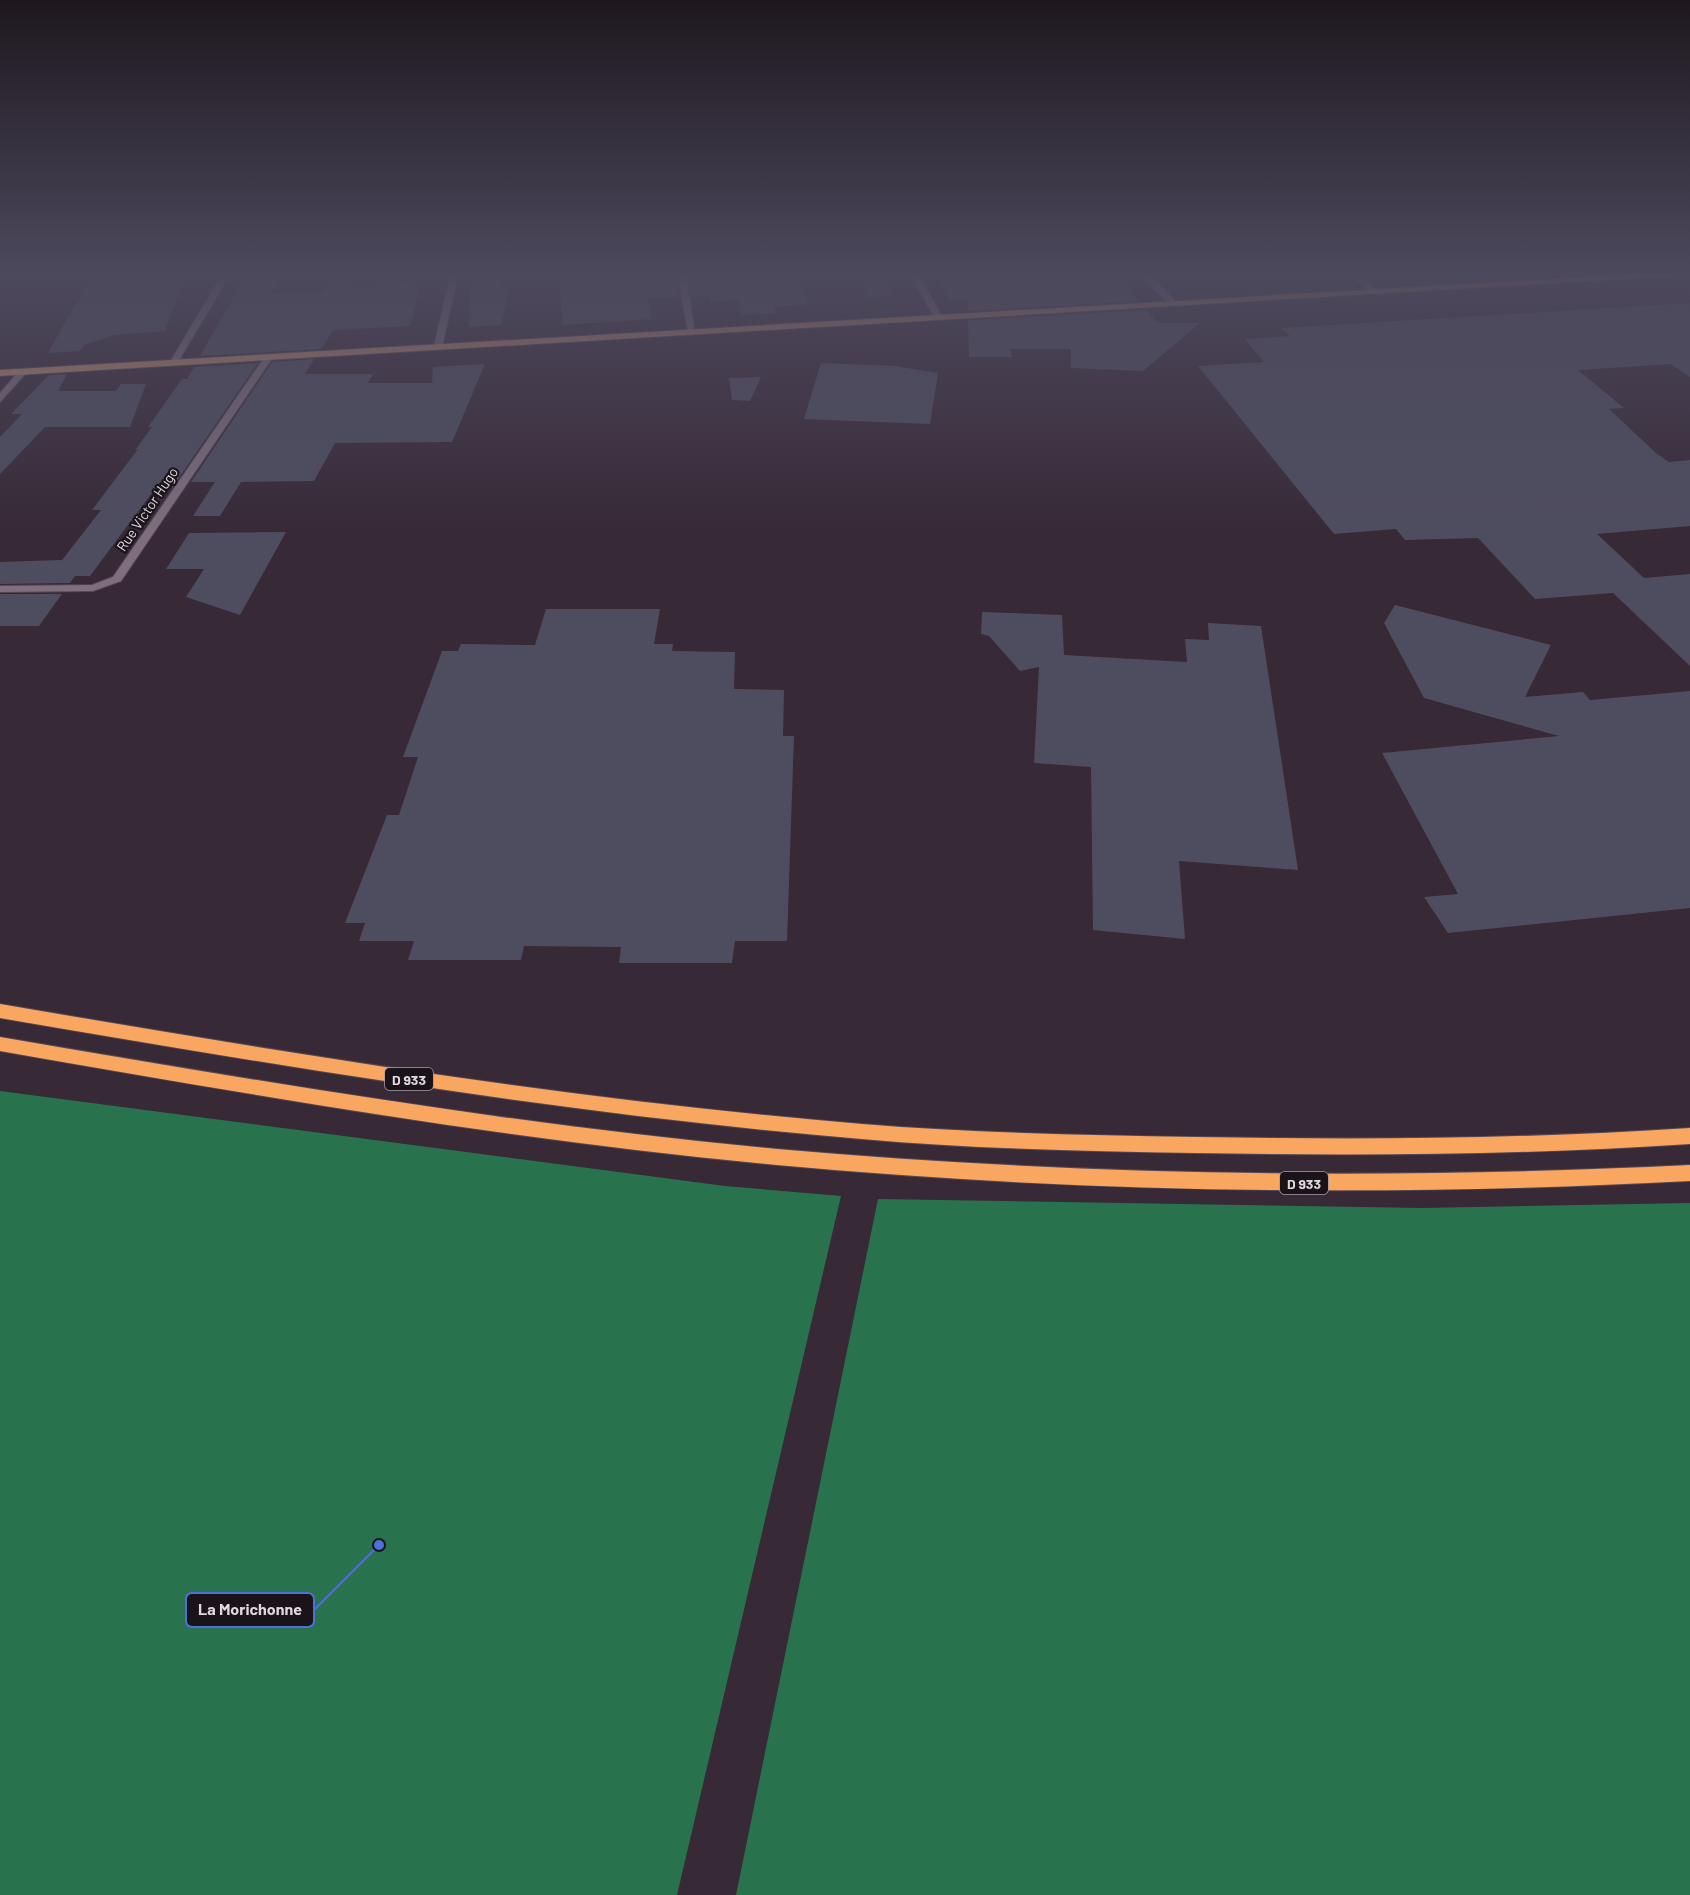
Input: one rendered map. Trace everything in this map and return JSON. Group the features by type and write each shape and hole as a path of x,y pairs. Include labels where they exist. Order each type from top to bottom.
{"highway":[{"name":"D 933","path":"0,1011 319,1066 493,1091 821,1128 924,1136 1095,1143 1289,1146 1455,1146 1690,1136"},
{"name":"D 933","path":"0,1044 287,1094 475,1122 815,1160 919,1169 1298,1183 1480,1182 1690,1173"}],"main road":[{"path":"0,373 223,359"}],"street":[{"name":"Rue Victor Hugo","path":"0,589 93,588 117,579 267,359"},
{"path":"0,399 24,371"}],"green space":[{"path":"0,1091 725,1186 841,1196 677,1895 0,1895"},
{"path":"878,1199 1423,1208 1690,1203 1690,1895 736,1895"}],"building":[{"path":"314,359 305,374 373,374 368,383 432,383 433,367 485,364 452,442 335,443 314,481 241,482 220,516 193,516 215,482 191,482 272,362"},
{"path":"1071,359 1157,359 1143,371 1071,368"},
{"path":"1262,359 1690,359 1690,377 1671,364 1578,370 1624,408 1609,409 1656,453 1669,462 1690,460 1690,526 1597,534 1644,578 1690,574 1690,666 1613,593 1535,599 1478,538 1405,540 1396,529 1334,534 1198,366 1264,362"},
{"path":"258,363 176,482 160,482 90,576 75,576 70,583 0,584 0,562 62,560 101,510 92,510 138,449 135,450 152,427 148,427 182,379 187,379 194,367"},
{"path":"821,363 895,366 938,373 930,424 804,419"},
{"path":"67,374 58,391 116,391 121,384 146,384 130,427 45,427 0,474 0,437 22,414 11,414 49,375"},
{"path":"761,377 750,401 732,400 729,378"},
{"path":"286,532 240,615 186,597 204,569 166,569 189,533"},
{"path":"0,594 62,594 39,626 0,626"},
{"path":"1395,605 1551,645 1525,697 1583,692 1590,700 1690,691 1690,908 1448,933 1424,897 1458,894 1382,753 1559,736 1424,698 1384,623"},
{"path":"546,609 660,609 654,644 673,644 672,651 735,652 734,689 784,690 783,736 794,736 787,941 735,941 732,963 619,963 621,947 524,946 521,960 408,960 414,941 359,941 365,923 345,923 387,815 399,815 418,757 403,757 442,651 458,651 461,644 535,645"},
{"path":"982,612 1062,615 1064,655 1187,662 1185,639 1209,640 1208,623 1261,626 1298,870 1179,861 1185,939 1093,930 1091,767 1034,763 1039,667 1020,671 989,636 981,634"}],"place":[{"name":"La Morichonne","path":"379,1545"}]}
